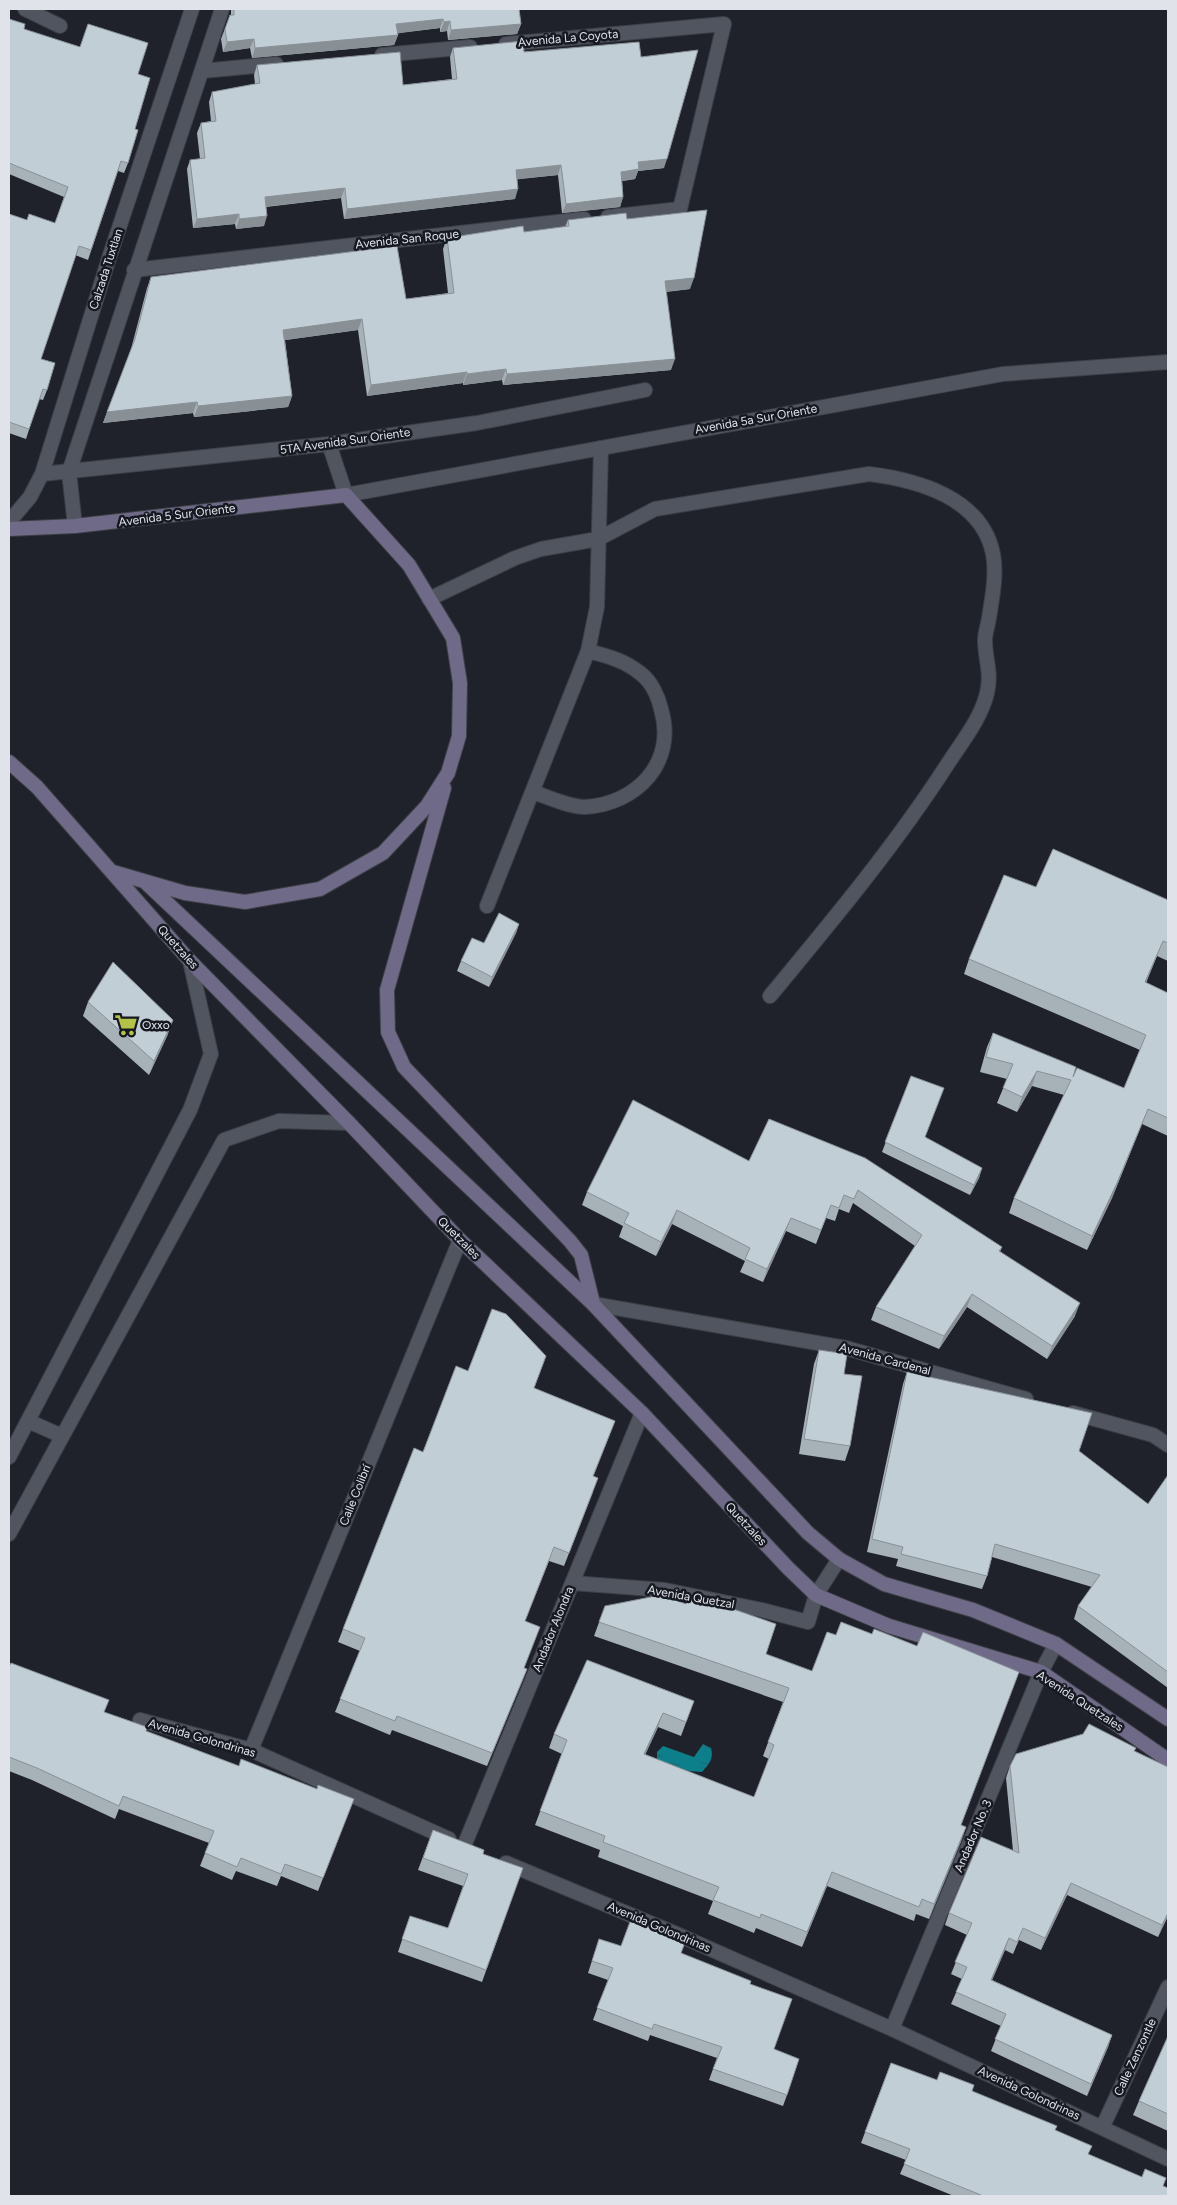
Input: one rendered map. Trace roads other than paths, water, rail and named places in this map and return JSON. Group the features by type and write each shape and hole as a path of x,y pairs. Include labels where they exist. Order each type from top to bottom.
{"main road":[{"name":"Avenida 5 Sur Oriente","path":"9,529 75,526 346,495"},
{"path":"346,495 409,565 453,638 460,683 459,736 387,990 388,1032 404,1067 570,1241 581,1255 593,1304"},
{"name":"Quetzales","path":"9,762 37,787 190,961 349,1122 460,1240 642,1413 788,1568 816,1595"},
{"path":"112,872 185,893 245,902 320,889 383,853 427,806 448,773"},
{"name":"Quetzales","path":"144,881 593,1304 808,1533 839,1559"},
{"path":"839,1559 884,1584 973,1610 1056,1644 1168,1720"},
{"name":"Avenida Quetzales","path":"816,1595 889,1626 1041,1672 1168,1760"}],"street":[{"path":"25,9 60,26"},
{"name":"Calzada Tuxtlan","path":"9,522 30,497 42,474 110,255 192,9"},
{"path":"75,526 69,472 134,270 222,9"},
{"name":"Avenida La Coyota","path":"369,56 724,24 680,209"},
{"path":"202,71 290,63"},
{"name":"Avenida San Roque","path":"134,270 680,209"},
{"name":"Avenida 5a Sur Oriente","path":"346,495 1003,374 1168,362"},
{"name":"5TA Avenida Sur Oriente","path":"42,474 329,444 487,421 645,390"},
{"path":"329,444 346,495"},
{"path":"487,906 588,651 597,607 601,448"},
{"path":"429,599 515,558 542,549 598,539 655,508 869,474 901,478 928,487 961,504 981,524 993,554 994,587 985,640 990,669 987,694 973,725 913,818 770,996"},
{"path":"533,792 582,807 609,804 634,792 652,773 663,749 665,722 658,696 642,674 619,659 588,651"},
{"path":"9,1457 190,1110 211,1054 190,961"},
{"path":"9,1534 224,1140 279,1121 349,1122"},
{"name":"Calle Colibrí","path":"250,1750 460,1240"},
{"name":"Avenida Cardenal","path":"593,1304 846,1348 1035,1402"},
{"path":"1063,1410 1154,1434 1168,1444"},
{"name":"Andador Alondra","path":"469,1848 572,1584 642,1413"},
{"path":"28,1421 62,1436"},
{"path":"816,1595 839,1559"},
{"name":"Avenida Quetzal","path":"572,1584 666,1590 762,1610 808,1622 816,1595"},
{"name":"Andador No. 3","path":"892,2028 1041,1672 1056,1644"},
{"name":"Avenida Golondrinas","path":"140,1720 250,1750 469,1848"},
{"name":"Avenida Golondrinas","path":"492,1857 674,1933 892,2028 1168,2159"},
{"name":"Calle Zenzontle","path":"1102,2128 1168,1987"}],"water":[{"path":"703,1744 711,1748 712,1755 709,1764 702,1772 689,1771 657,1760 657,1752 663,1746 694,1757"}],"place":[{"name":"Oxxo","path":"126,1025"}]}
